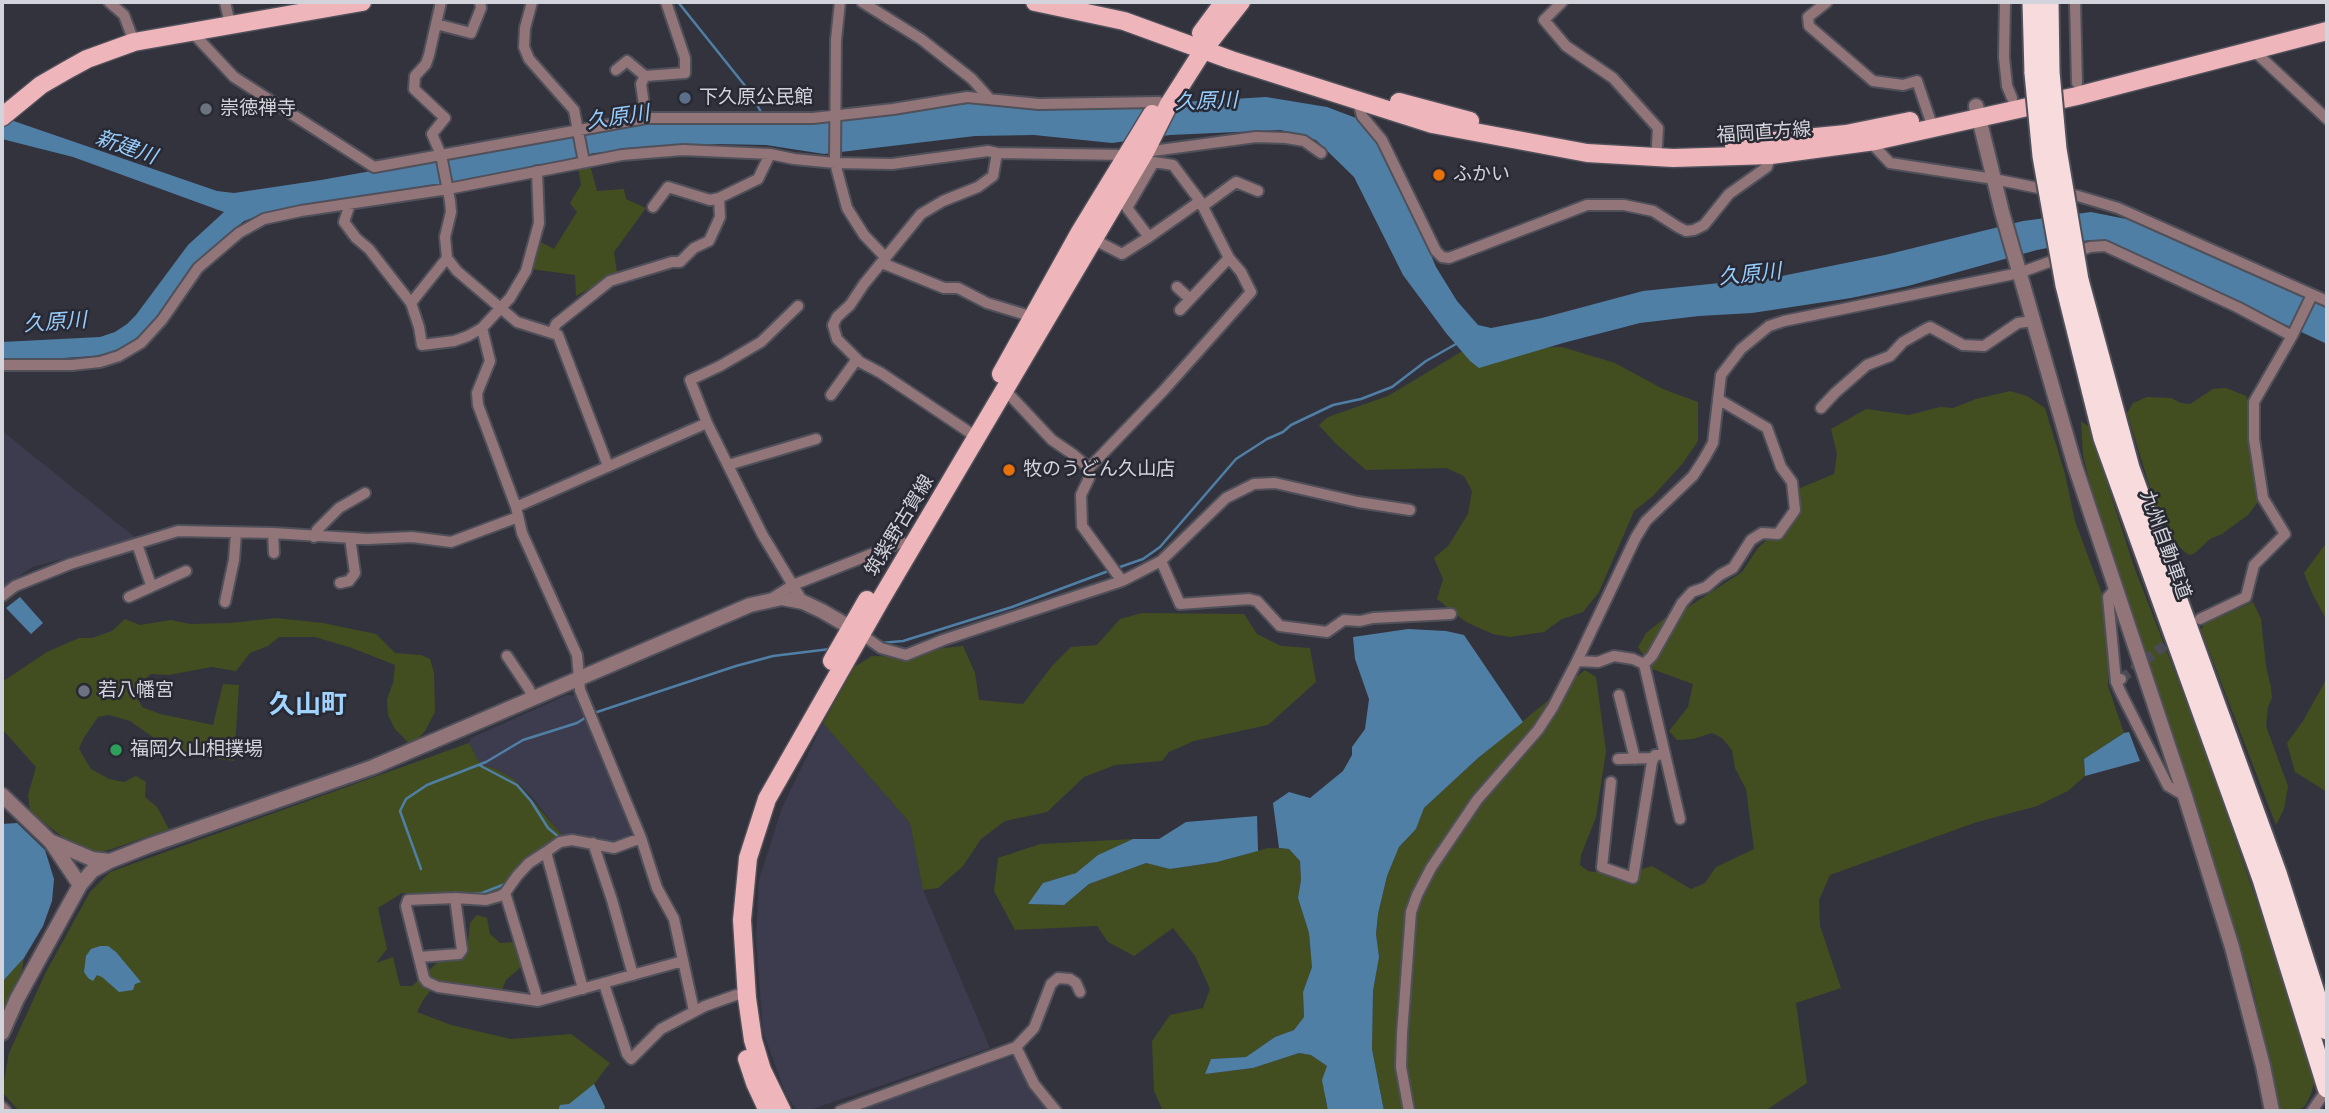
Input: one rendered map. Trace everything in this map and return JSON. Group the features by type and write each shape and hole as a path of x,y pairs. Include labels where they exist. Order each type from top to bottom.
{"highway":[{"name":"九州自動車道","path":"2032,2 2042,72"},
{"name":"九州自動車道","path":"2049,2 2042,72 2042,156 2072,282 2130,468 2277,873 2327,1030"},
{"name":"九州自動車道","path":"2072,282 2080,354 2115,474 2262,879 2327,1088"}],"main road":[{"path":"5,115 41,85 67,70 134,42 362,2"},
{"name":"福岡直方線","path":"1035,2 1124,21 1432,124 1587,153 1673,158 1772,155 1875,141 1931,122"},
{"name":"筑紫野古賀線","path":"782,1111 762,1070 753,1040 747,998 742,920 748,858 767,799 902,542 1033,317 1087,235 1138,150 1161,105 1224,2"},
{"name":"筑紫野古賀線","path":"1198,47 1241,2"},
{"name":"福岡直方線","path":"1977,112 2012,98 2327,19"},
{"name":"福岡直方線","path":"1198,47 1233,49 1402,103 1497,127 1554,138 1706,147 1846,134 2077,96 2327,31"},
{"name":"筑紫野古賀線","path":"768,1111 755,1083 742,1043 732,931 732,897 738,850 753,804 771,766 1005,390 1087,235"}],"street":[{"path":"225,2 230,24"},
{"path":"441,2 429,55 426,64 415,76 414,89 445,118 432,134 442,155 451,212 445,237 447,258 457,271 517,322 538,330 553,331 558,335 608,466"},
{"path":"436,24 471,33 481,8 480,2"},
{"path":"532,2 524,28 524,47 529,59 574,110 584,162"},
{"path":"616,70 627,61 645,76 685,73 685,58 666,2"},
{"path":"840,2 836,40 835,163 847,208 884,261 944,288 958,288 987,303 1033,317"},
{"path":"862,2 921,39 972,79 989,98"},
{"path":"1562,2 1544,20 1566,46 1613,78 1658,128 1657,146"},
{"path":"1827,2 1808,17 1809,26 1873,81 1903,85 1917,80 1931,122"},
{"path":"2005,2 2004,57 2007,86 2012,98"},
{"path":"2075,2 2077,83"},
{"path":"115,4 127,22 134,42"},
{"path":"191,31 234,77 374,167 646,118 813,118 967,97 1040,104 1161,105"},
{"path":"2253,50 2327,119"},
{"path":"645,76 641,84 646,118"},
{"path":"1358,101 1362,116 1382,140 1436,251 1442,257 1448,258 1587,205 1624,205 1653,211 1686,231 1694,230 1704,225 1729,194 1767,167 1772,155"},
{"path":"1977,112 2002,212 2075,466 2185,796 2232,947 2272,1111"},
{"path":"2,365 72,365 100,362 119,356 141,343 162,320 198,268 239,233 264,219 448,189 621,155 683,150 770,154 835,163 892,164 988,151 1138,150 1256,137 1304,141 1321,153"},
{"path":"1875,141 1877,148 1890,163 1994,179 2089,199 2118,208 2310,298 2327,301"},
{"path":"1173,165 1187,146"},
{"path":"968,432 857,359 837,339 833,325 921,214 943,201 978,187 993,176 997,153"},
{"path":"653,207 668,187 710,200 719,198 758,179 770,154"},
{"path":"1122,581 1082,526 1081,495 1088,478 1088,468 1164,390 1251,292 1241,272 1229,258 1201,204 1173,165 1154,162 1126,208 1149,237"},
{"path":"350,204 344,222 411,303 422,345 454,341 482,328 501,309 526,271 539,223 537,171"},
{"path":"1087,235 1122,254 1236,182 1258,191"},
{"path":"553,331 556,324 610,281 680,262 694,248 709,241 720,217 719,198"},
{"path":"1409,1111 1401,1067 1402,1034 1411,912 1417,895 1431,868 1477,800 1538,730 1577,661 1646,521 1693,475 1713,443 1721,375 1741,349 1769,326 2019,273 2090,247 2105,246 2237,307 2292,336"},
{"path":"411,303 447,258"},
{"path":"1180,310 1229,258"},
{"path":"1177,288 1190,299"},
{"path":"2200,618 2246,597 2254,565 2285,534 2263,498 2253,402 2292,336 2310,298"},
{"path":"798,306 761,342 690,380 707,423 762,534 803,602"},
{"path":"1821,408 1867,365 1890,355 1903,342 1930,327 1963,345 1984,346 2018,323 2033,321"},
{"path":"482,328 490,361 477,393 478,405 522,533 576,655 580,691 641,838 657,888 674,919 694,1011"},
{"path":"831,395 857,359"},
{"path":"1005,390 1052,440 1088,468"},
{"path":"1644,664 1652,656 1682,603 1692,593 1734,568 1751,540 1762,533 1778,534 1795,510 1792,482 1781,467 1768,428 1718,400"},
{"path":"2,596 15,586 70,564 178,531 350,538 412,537 452,542 608,466 707,423"},
{"path":"728,466 816,439"},
{"path":"2,1033 17,999 80,886 92,871 148,846 373,767 750,605 771,599 803,602 881,648 906,655 1122,581 1161,561 1226,498 1254,484 1275,483 1358,502 1410,510"},
{"path":"313,537 339,508 365,493"},
{"path":"225,602 234,560 236,533"},
{"path":"273,533 274,554"},
{"path":"340,583 349,582 355,573 350,538"},
{"path":"771,599 793,585 902,542"},
{"path":"137,544 151,585"},
{"path":"1161,561 1180,604 1249,599 1257,601 1280,626 1327,632 1344,620 1451,614"},
{"path":"129,597 186,571"},
{"path":"2116,588 2108,597 2119,680 2168,786 2185,796"},
{"path":"507,656 533,699"},
{"path":"1577,661 1598,662 1614,656 1644,664"},
{"path":"1644,664 1680,819"},
{"path":"1619,695 1635,758"},
{"path":"1611,782 1602,867 1633,878 1654,758 1655,755 1665,754"},
{"path":"1618,759 1654,758"},
{"path":"2,795 51,842 80,886"},
{"path":"641,838 614,848 572,840 560,842 529,863 505,893 485,900 408,900 406,906 424,978 438,987 538,1001 604,985 683,961"},
{"path":"51,842 92,859 110,861"},
{"path":"593,843 633,975"},
{"path":"547,852 583,989"},
{"path":"505,893 538,1001"},
{"path":"419,957 459,954 462,950 455,898"},
{"path":"840,1111 1016,1047 1034,1028 1051,984 1058,978 1070,979 1076,983 1080,992"},
{"path":"604,985 631,1059 661,1030 694,1011 736,995"},
{"path":"1016,1047 1034,1084 1056,1111"},
{"path":"2312,1111 2327,1088"},
{"path":"2,1107 6,1111"}],"shaded area":[{"path":"2,431 137,539 32,567 2,589"},
{"path":"567,695 578,696 632,834 610,843 577,834 562,835 515,780 496,769 480,764 469,743 471,738"},
{"path":"823,723 910,823 923,890 990,1048 807,1111 797,1111 786,1095 763,1032 756,938 759,880 782,808"},
{"path":"1014,1056 1049,1111 856,1111"}],"green space":[{"path":"590,165 597,191 624,189 626,199 646,208 614,252 617,273 576,296 575,275 531,269 541,242 554,249 577,212 570,203 581,185 578,166"},
{"path":"1562,347 1615,363 1663,389 1698,402 1698,441 1683,463 1653,496 1634,511 1599,592 1583,612 1562,619 1544,632 1510,637 1493,634 1466,622 1437,599 1443,579 1434,558 1448,546 1468,514 1472,491 1464,476 1446,468 1366,470 1319,425 1328,417 1388,396 1461,352 1478,349"},
{"path":"2226,388 2246,396 2249,403 2249,439 2260,499 2248,515 2189,555 2179,547 2161,523 2127,413 2133,403 2147,397 2171,398 2190,404 2213,389"},
{"path":"2010,391 2027,396 2045,408 2065,474 2075,521 2111,618 2108,686 2124,733 2084,759 2085,776 2068,791 2037,806 1974,823 1830,875 1819,900 1820,926 1841,988 1796,1003 1807,1083 1765,1111 1384,1111 1372,1049 1373,991 1379,957 1376,934 1378,914 1387,876 1399,847 1416,829 1424,808 1478,758 1585,670 1596,677 1606,751 1596,817 1581,855 1580,865 1588,871 1599,870 1635,883 1642,869 1652,866 1691,889 1705,883 1716,867 1754,849 1746,789 1735,768 1732,750 1722,738 1712,733 1693,739 1677,740 1669,731 1688,707 1693,684 1652,669 1638,647 1646,633 1665,618 1685,609 1742,572 1758,548 1791,512 1800,488 1834,474 1837,454 1831,429 1866,409 1909,415 1940,407 1953,408"},
{"path":"2081,421 2089,427 2133,564 2201,740 2290,998 2314,1083 2305,1106 2297,1111 2280,1109 2251,981 2096,506 2083,456"},
{"path":"2327,542 2327,621 2304,573"},
{"path":"2253,602 2261,619 2271,687 2272,698 2266,726 2288,786 2284,809 2276,825 2201,630 2204,624"},
{"path":"1142,613 1244,614 1257,634 1281,646 1310,648 1316,682 1268,725 1194,741 1169,752 1162,761 1115,765 1084,777 1047,812 1005,821 981,839 963,866 938,888 923,890 910,823 823,723 854,667 872,656 904,657 963,646 975,673 979,700 1023,704 1052,666 1071,647 1097,645 1120,619"},
{"path":"276,618 323,623 376,634 395,653 421,655 430,659 434,673 435,712 425,731 416,741 409,743 395,729 388,715 387,699 393,683 395,665 315,637 279,637 268,646 250,653 236,671 211,667 169,675 151,674 133,689 142,707 160,714 213,725 223,684 239,685 234,761 174,752 130,721 109,715 98,717 83,739 79,749 91,769 109,779 124,782 136,776 146,782 145,797 157,807 169,829 99,852 87,850 64,838 30,812 28,795 36,767 2,729 2,682 47,652 79,638 92,638 112,631 125,619 140,625 171,620 190,624"},
{"path":"2327,678 2327,792 2295,772 2287,743"},
{"path":"469,743 480,764 496,769 515,780 562,835 532,854 505,890 483,896 402,893 378,908 387,949 376,963 393,957 400,986 412,986 441,959 461,955 468,942 470,923 477,915 487,918 490,934 500,943 516,942 522,966 506,980 501,992 436,984 417,1012 451,1025 511,1039 571,1034 610,1063 594,1084 605,1107 603,1111 19,1111 2,1092 9,1053 45,974 90,892 110,872"},
{"path":"1133,839 1098,855 1076,873 1043,883 1029,904 1064,905 1089,884 1146,863 1170,869 1217,862 1268,848 1289,849 1300,861 1298,898 1309,933 1312,967 1303,992 1304,1017 1294,1030 1275,1037 1246,1057 1211,1059 1205,1074 1253,1068 1299,1053 1311,1055 1327,1066 1325,1097 1328,1111 1163,1111 1154,1091 1152,1041 1170,1015 1203,1008 1210,989 1195,956 1173,928 1134,956 1108,942 1097,926 1015,930 994,891 998,858 1040,844"},
{"path":"24,958 22,970 2,1018 2,982"}],"water":[{"name":"久原川","path":"1266,97 1327,107 1356,118 1373,137 1383,155 1436,267 1457,301 1478,325 1491,328 1542,318 1643,291 1777,277 1885,255 2023,221 2091,212 2136,221 2327,308 2327,344 2106,241 2089,240 2037,250 1908,286 1851,298 1752,313 1640,323 1479,368 1446,333 1403,275 1354,177 1316,140 1281,130 1170,135 1112,143 1034,135 975,136 824,154 766,145 717,144 594,153 522,170 263,214 244,221 195,264 149,329 118,351 94,356 2,362 2,342 100,337 127,324 188,245 224,212 73,157 2,139 2,117 217,191 234,193 652,121 844,119 975,103 1049,110"},
{"path":"20,597 43,623 31,634 6,608"},
{"path":"1408,629 1464,635 1523,722 1478,758 1424,808 1416,829 1399,847 1387,876 1376,934 1379,957 1373,991 1372,1049 1384,1111 1328,1111 1322,1080 1327,1066 1311,1055 1299,1053 1253,1068 1205,1074 1211,1059 1246,1057 1275,1037 1294,1030 1304,1017 1303,992 1312,967 1309,933 1298,898 1300,861 1289,849 1279,848 1273,803 1289,792 1310,798 1343,771 1352,755 1352,747 1365,729 1369,699 1355,659 1353,637"},
{"path":"2129,732 2140,761 2085,776 2084,759"},
{"path":"1257,816 1258,851 1217,862 1170,869 1146,863 1089,884 1064,905 1028,904 1043,883 1076,873 1098,855 1133,839 1159,839 1186,822"},
{"path":"17,823 45,850 54,879 52,901 43,926 24,958 2,982 2,824"},
{"path":"108,946 116,952 141,982 135,984 133,990 119,992 102,977 97,975 93,981 88,978 84,972 86,956 91,949"},
{"path":"594,1084 605,1107 603,1111 558,1111 560,1105 569,1104"}],"waterway":[{"path":"678,2 750,92 762,114"},
{"path":"1117,568 1143,559 1160,547 1236,459 1291,425 1333,405 1361,399 1392,387 1426,361 1456,344"},
{"path":"881,643 903,641 1012,607 1111,570"},
{"path":"594,713 736,666 773,656 830,649"},
{"path":"421,869 400,811 406,799 427,785 486,762 523,740 577,723 588,716"},
{"path":"479,765 517,785 548,828 560,838"},
{"path":"468,894 482,893 505,884"}],"tunnel":[{"path":"2121,679 2178,635"}],"place":[{"name":"下久原公民館","path":"685,98"},
{"name":"崇徳禅寺","path":"206,109"},
{"name":"ふかい","path":"1439,175"},
{"name":"牧のうどん久山店","path":"1009,470"},
{"name":"若八幡宮","path":"84,691"},
{"name":"福岡久山相撲場","path":"116,750"}],"district":[{"name":"久山町","path":"308,706"}],"water label":[{"name":"新建川","path":"126,148"}]}
